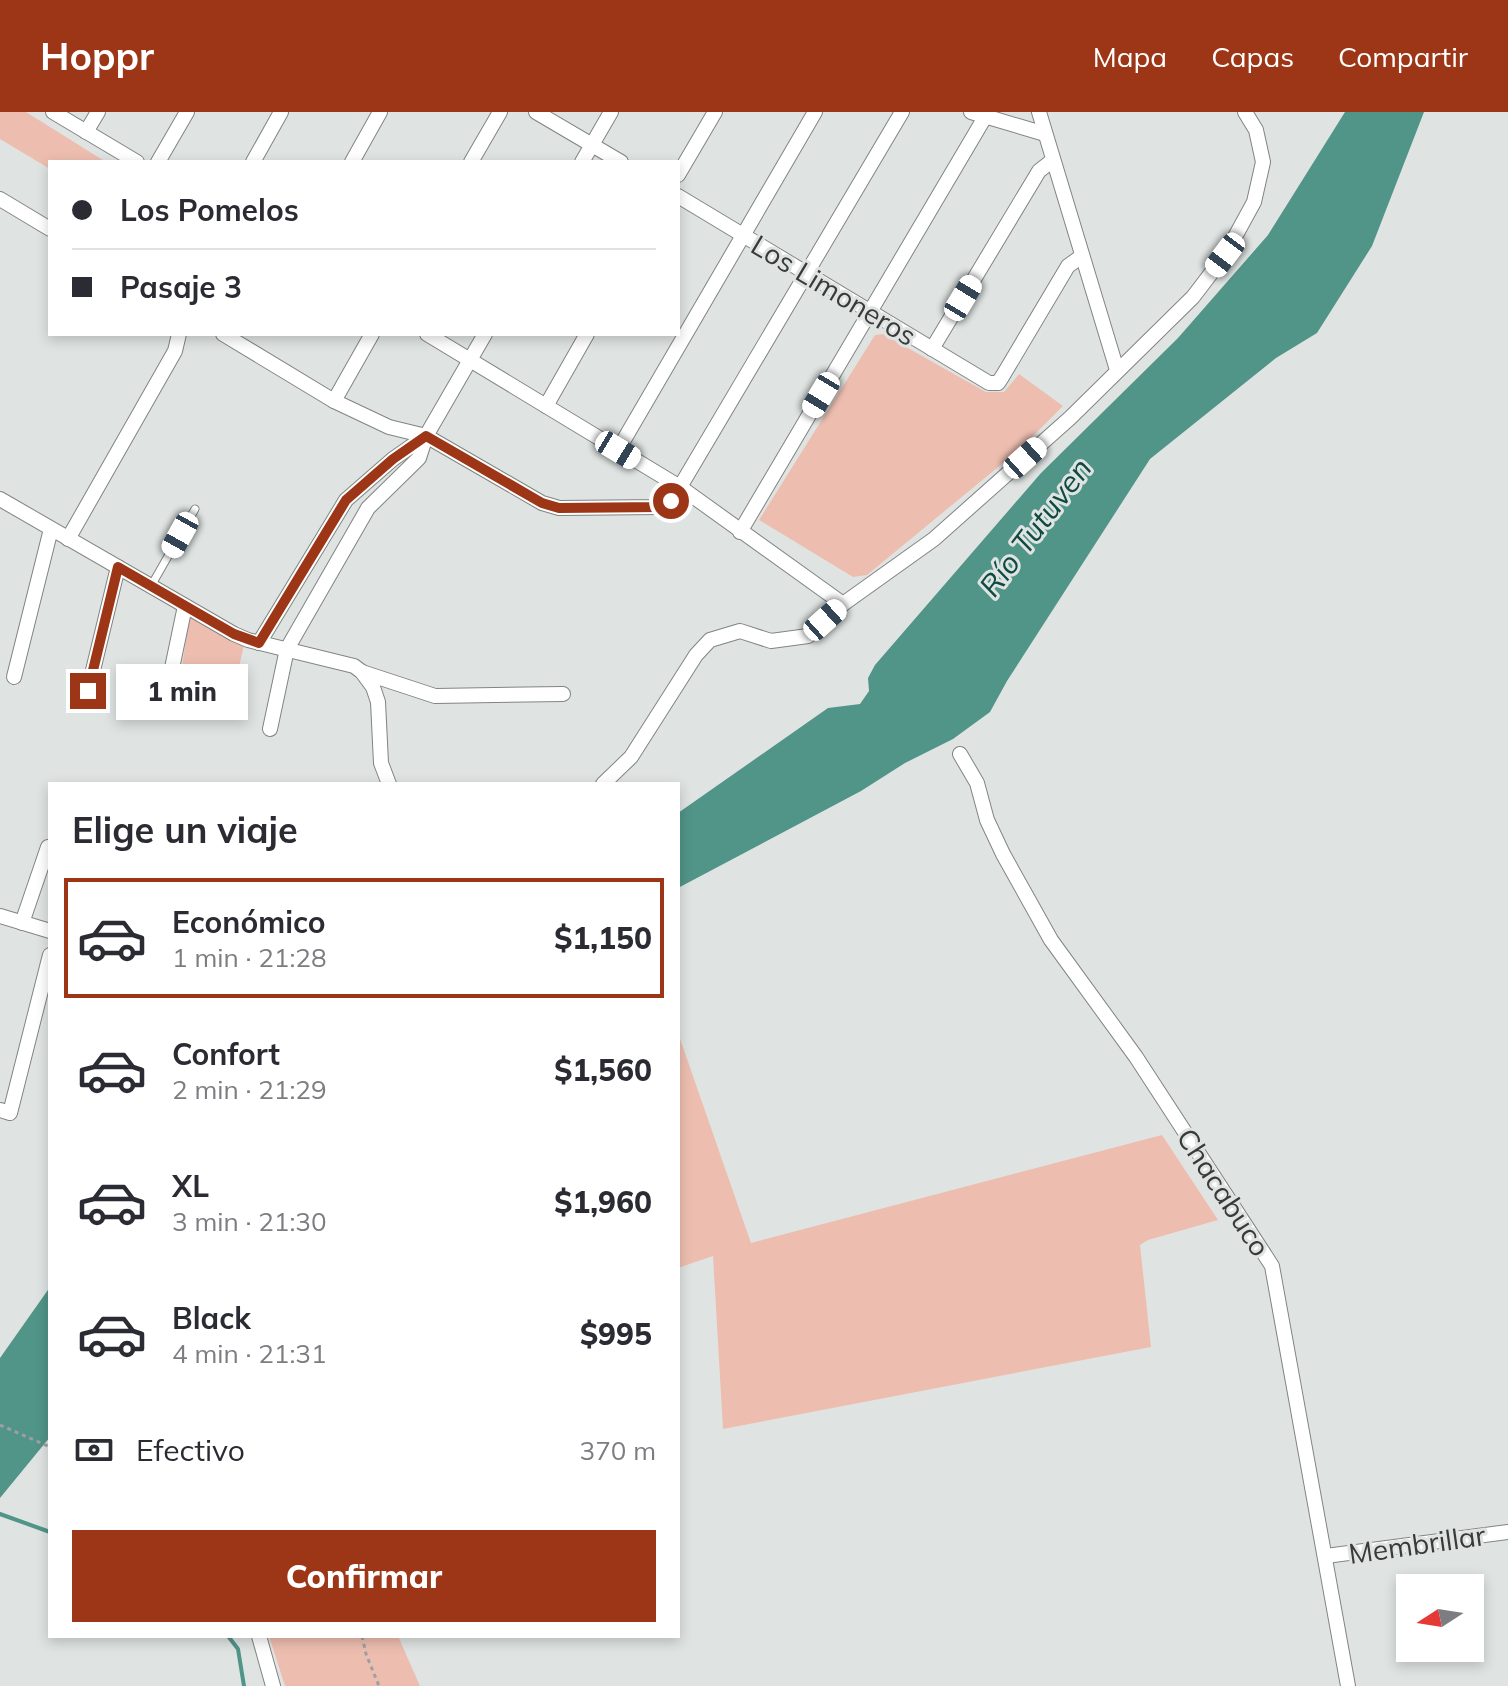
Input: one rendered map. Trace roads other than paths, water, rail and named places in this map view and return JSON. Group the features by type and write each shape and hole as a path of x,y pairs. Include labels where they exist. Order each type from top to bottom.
{"street":[{"path":"53,112 134,160"},
{"path":"86,132 98,112"},
{"path":"159,160 187,112"},
{"path":"254,160 281,112"},
{"path":"353,160 380,112"},
{"path":"472,160 500,112"},
{"path":"536,112 618,160"},
{"path":"583,160 611,112"},
{"path":"680,172 715,112"},
{"path":"618,450 815,112"},
{"path":"226,336 334,401 389,427 426,436 542,503 559,508 660,507 671,501 680,487 902,112"},
{"path":"1039,112 1117,370"},
{"path":"605,782 631,757 702,647 719,635 740,631 751,632 771,641 808,636 843,604 934,539 1070,418 1193,297 1225,255 1254,202 1263,162 1256,130 1245,112"},
{"path":"740,532 870,312 978,114 1045,134"},
{"path":"932,349 1039,171 1053,160"},
{"name":"Los Limoneros","path":"680,197 989,383 998,383 1068,266 1082,256"},
{"path":"0,199 48,228"},
{"path":"68,539 175,351 179,336"},
{"path":"334,401 371,336"},
{"path":"430,336 680,487 843,604"},
{"path":"270,729 287,649 368,508 419,458 426,436 484,336"},
{"path":"546,406 586,336"},
{"path":"259,643 346,500 393,459 426,436"},
{"path":"0,499 234,634 354,666 373,687 378,702 381,763 388,782"},
{"path":"14,677 51,529"},
{"path":"88,691 118,567"},
{"path":"167,692 185,606"},
{"path":"362,672 422,693 448,697 563,694"},
{"name":"Chacabuco","path":"960,754 977,783 987,820 1003,854 1051,940 1136,1057 1272,1266 1348,1686"},
{"path":"22,923 48,847"},
{"path":"0,916 48,930"},
{"path":"5,1111 48,962"},
{"name":"Membrillar","path":"1326,1556 1508,1532"},
{"path":"260,1638 273,1686"}],"lane":[{"path":"151,586 195,509"}],"water":[{"name":"Río Tutuven","path":"1345,112 1424,112 1372,246 1317,333 1276,358 1150,459 990,712 953,739 905,763 861,791 680,887 680,812 828,708 860,704 869,691 868,678 875,665 1041,473 1178,338 1268,235"},
{"path":"48,1290 48,1439 0,1498 0,1358"}],"waterway":[{"path":"0,1514 48,1531"},
{"path":"230,1638 238,1649 244,1686"}]}
